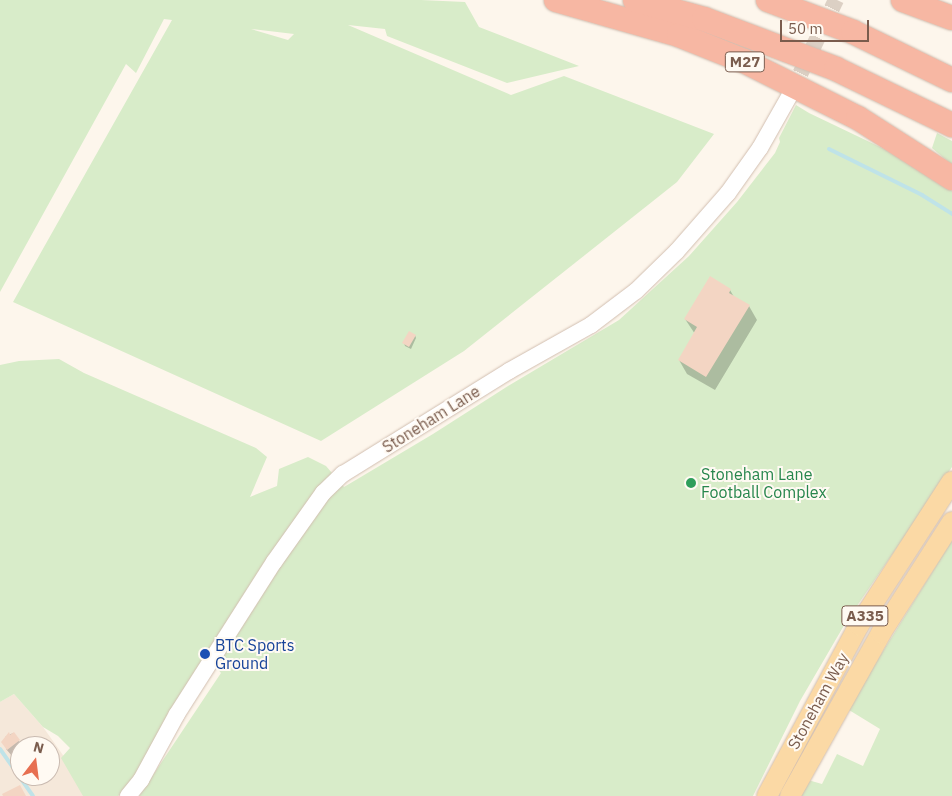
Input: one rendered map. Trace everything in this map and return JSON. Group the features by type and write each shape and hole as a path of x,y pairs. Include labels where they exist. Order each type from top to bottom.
{"highway":[{"name":"M27","path":"556,0 679,35 744,62 858,118 952,178"},
{"name":"M27","path":"635,0 704,19 836,69 952,125"},
{"path":"768,0 853,32 952,80"},
{"path":"903,0 952,18"}],"main road":[{"name":"Stoneham Way","path":"767,796 860,625 952,481"},
{"name":"Stoneham Way","path":"790,796 881,632 952,522"}],"street":[{"name":"Stoneham Lane","path":"128,796 141,780 177,714 274,562 323,493 343,474 509,371 591,325 636,291 677,251 728,193 760,148 790,96"}],"shaded area":[{"path":"14,694 49,736 10,736 10,786 60,786 60,751 92,796 0,796 0,702"}],"green space":[{"path":"0,0 421,0 465,2 479,27 579,66 507,83 387,36 385,29 348,25 511,95 564,76 714,134 677,182 464,351 321,441 13,302 172,20 164,19 136,73 126,64 0,292","holes":["251,29 294,34 288,40"]},
{"path":"796,105 924,168 952,191 952,467 846,622 800,701 753,796 139,796 221,673 206,655 132,786 118,796 83,796 61,758 70,748 60,736 43,727 14,694 0,702 0,365 19,361 59,359 84,373 256,448 267,457 250,497 277,486 279,469 308,457 326,466 344,487 619,320 689,256 737,202 775,153 780,142 779,138"},
{"path":"937,133 952,141 952,165 932,148"},
{"path":"952,540 952,796 800,796 808,780 822,784 837,754 863,766 880,729 849,710 852,701"}],"building":[{"path":"710,276 731,289 729,293 750,305 706,377 678,360 697,327 684,319"},
{"path":"409,331 416,335 409,347 402,343"},
{"path":"9,732 10,735 14,732 17,736 10,736 10,748 7,750 1,742"},
{"path":"21,786 26,796 3,796 2,794"}],"waterway":[{"path":"829,149 922,195 952,214"},
{"path":"0,749 33,796"}],"tunnel":[{"path":"790,95 836,0"}],"place":[{"name":"Stoneham Lane Football Complex","path":"691,483"},
{"name":"BTC Sports Ground","path":"205,654"}]}
